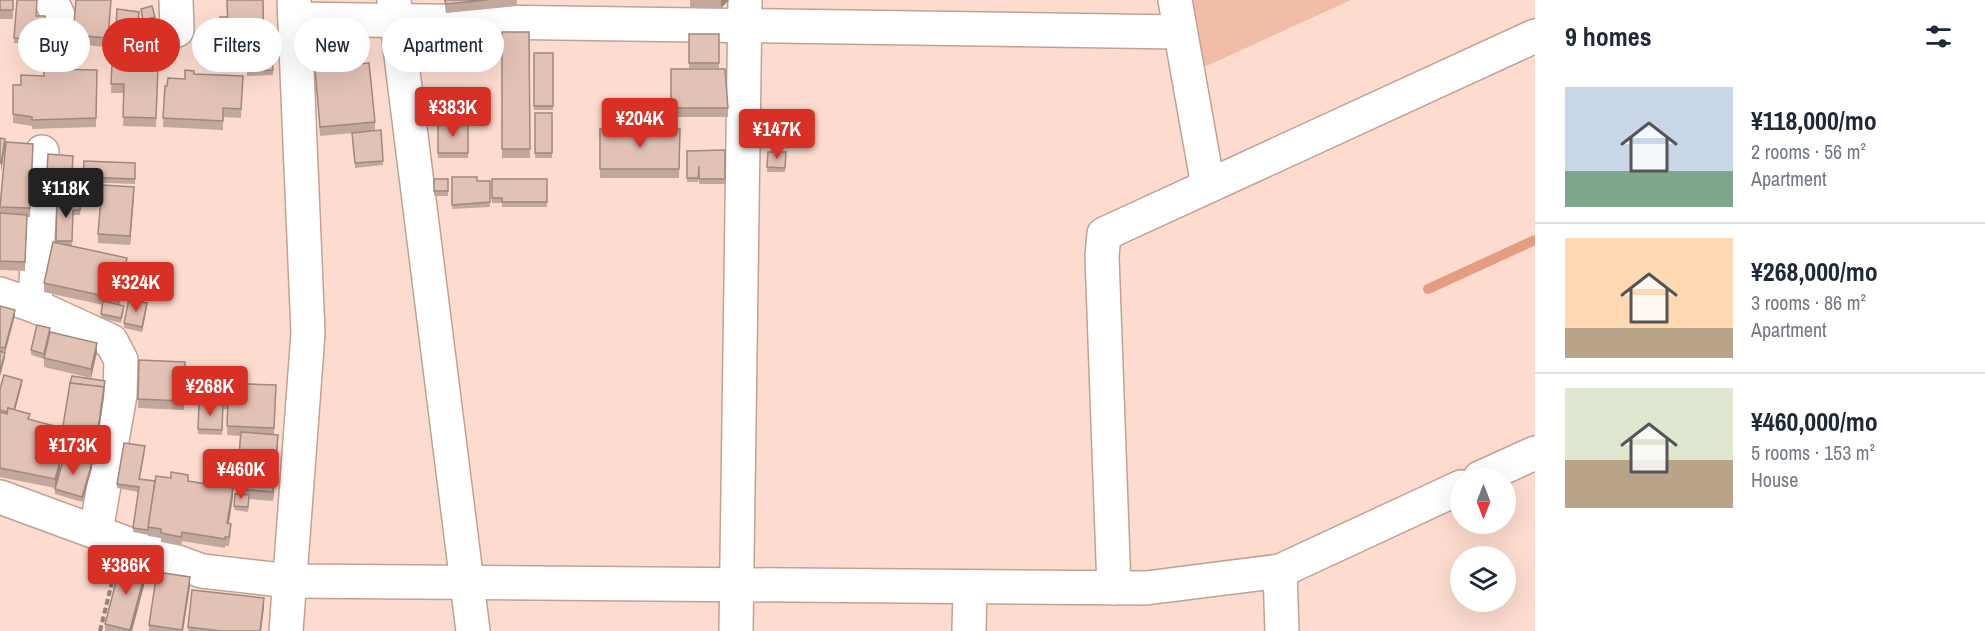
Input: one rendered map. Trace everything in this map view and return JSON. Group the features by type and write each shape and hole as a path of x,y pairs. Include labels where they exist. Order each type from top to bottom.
{"street":[{"path":"51,0 60,18"},
{"path":"1175,0 1208,186"},
{"path":"286,631 308,333 294,10 745,13 1180,32"},
{"path":"396,10 472,631"},
{"path":"736,631 745,13"},
{"path":"1114,588 1102,256 1104,234 1535,36"},
{"path":"35,306 42,152"},
{"path":"0,294 35,306 111,342 121,360 109,536"},
{"path":"1502,468 1535,453"},
{"path":"0,497 202,571 290,582 1146,588 1280,571 1450,492"},
{"path":"1280,571 1282,631"},
{"path":"969,631 970,588"}],"path":[{"path":"100,631 109,536"}],"shaded area":[{"path":"1190,0 1351,0 1202,68"}],"building":[{"path":"0,0 13,0 13,10 0,10"},
{"path":"17,0 37,0 36,16 45,16 45,18 18,18 18,38 14,38"},
{"path":"76,0 111,0 110,18 102,18 102,37 90,36 90,18 74,18"},
{"path":"227,0 263,0 263,18 228,18"},
{"path":"445,0 487,0 446,4"},
{"path":"152,6 155,17 143,18 141,9"},
{"path":"117,9 139,12 138,18 117,18"},
{"path":"504,32 529,32 530,149 502,149"},
{"path":"689,34 719,34 719,63 689,63"},
{"path":"534,53 553,53 553,106 534,106"},
{"path":"671,69 725,69 728,108 671,108"},
{"path":"97,70 96,118 32,120 32,117 13,114 13,85 21,85 21,75 44,76 44,72"},
{"path":"185,70 192,71 194,74 243,76 241,109 223,108 223,121 163,118 165,86 167,86 168,78 185,79"},
{"path":"112,72 158,72 156,118 123,117 124,84 111,84"},
{"path":"315,72 370,72 375,122 320,127"},
{"path":"535,113 552,113 552,153 535,153"},
{"path":"438,122 468,122 468,153 438,153"},
{"path":"600,129 680,129 679,169 600,169"},
{"path":"381,130 383,161 355,163 352,133"},
{"path":"0,138 5,139 1,163 0,163"},
{"path":"6,142 33,144 30,208 0,207"},
{"path":"725,150 725,179 699,179 699,166 698,178 687,178 687,151"},
{"path":"768,152 786,152 785,168 767,167"},
{"path":"48,154 73,156 72,173 47,172"},
{"path":"84,161 135,163 135,179 83,177"},
{"path":"47,175 64,176 64,185 47,184"},
{"path":"452,177 477,177 477,181 490,181 490,202 452,205"},
{"path":"434,179 448,179 448,191 434,191"},
{"path":"492,179 547,179 547,202 502,202 502,198 492,198"},
{"path":"102,185 134,187 130,236 98,234"},
{"path":"57,199 81,200 80,210 73,210 72,241 56,241"},
{"path":"0,213 27,215 25,262 0,261"},
{"path":"53,242 127,258 118,299 44,283"},
{"path":"129,299 147,303 142,327 124,323"},
{"path":"103,301 124,306 121,318 101,314"},
{"path":"0,306 15,310 5,348 0,347"},
{"path":"37,325 50,328 44,354 31,350"},
{"path":"50,332 97,343 91,369 44,358"},
{"path":"0,351 5,353 0,371"},
{"path":"139,360 185,362 184,401 138,399"},
{"path":"4,375 22,380 14,410 8,408 7,412 0,410 0,389"},
{"path":"72,376 105,381 104,387 70,383"},
{"path":"70,383 104,387 94,456 59,450"},
{"path":"221,383 276,385 274,428 227,426 228,400 221,400"},
{"path":"199,404 223,405 222,430 198,429"},
{"path":"8,408 30,414 28,419 62,428 54,461 60,462 55,479 0,468 0,412 7,414"},
{"path":"241,432 278,435 273,492 236,489"},
{"path":"124,443 145,446 139,479 155,481 148,530 133,528 139,487 117,484"},
{"path":"64,457 92,463 82,497 55,489"},
{"path":"171,472 188,475 188,481 233,488 227,523 231,524 229,537 225,539 182,532 181,537 161,533 161,529 148,527 156,476 171,478"},
{"path":"235,494 249,495 248,507 234,506"},
{"path":"121,563 146,569 130,630 105,624"},
{"path":"157,572 190,577 182,630 149,625"},
{"path":"192,590 264,598 260,631 221,631 188,627"}],"waterway":[{"path":"1428,289 1535,240"}]}
